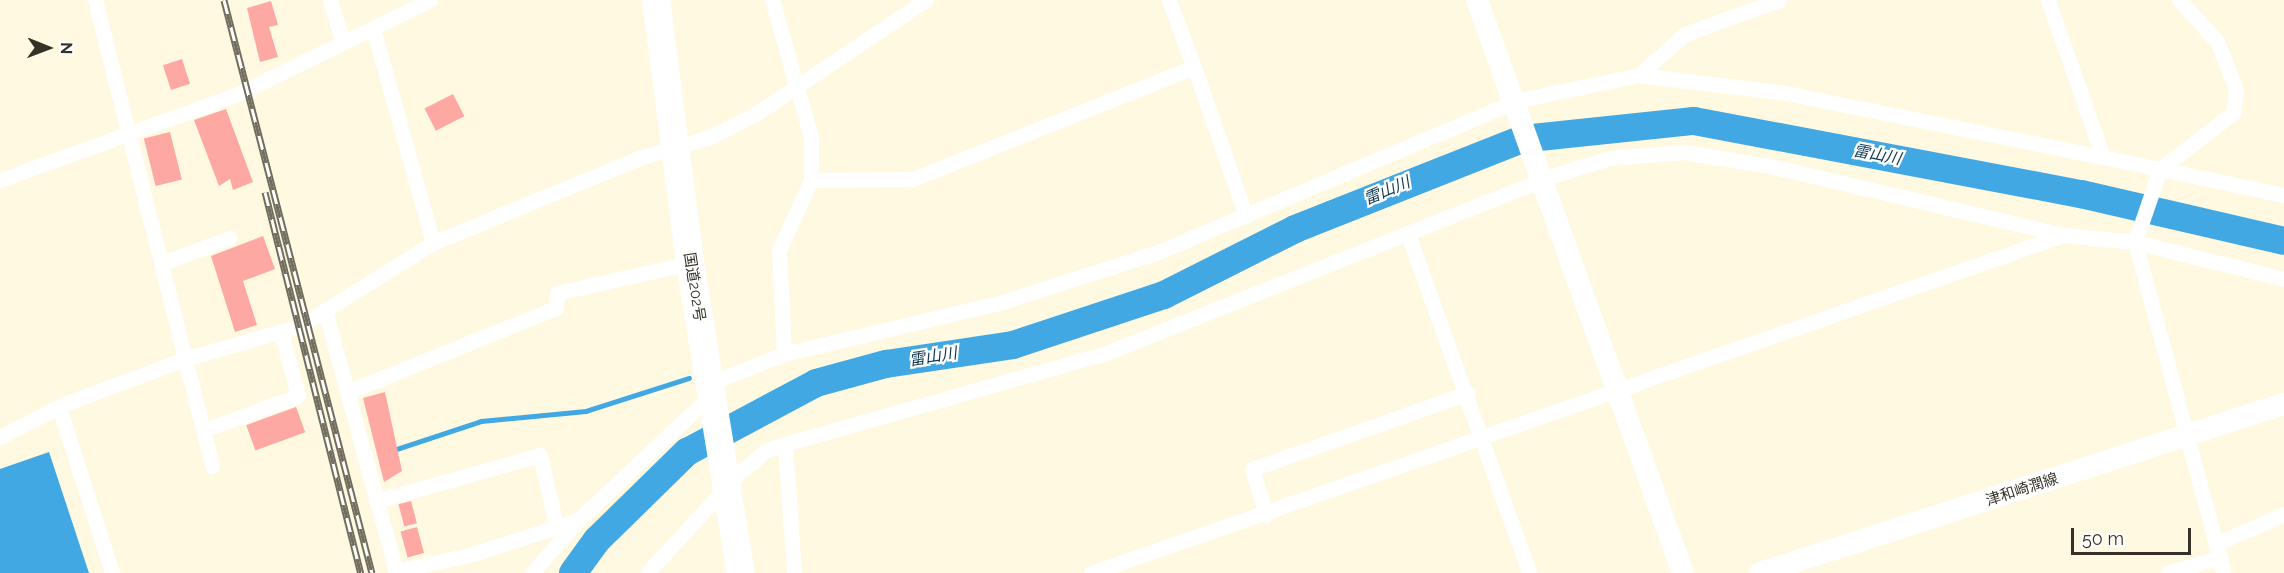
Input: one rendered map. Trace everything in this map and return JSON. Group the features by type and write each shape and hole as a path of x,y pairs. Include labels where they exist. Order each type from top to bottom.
{"highway":[{"name":"国道202号","path":"656,0 673,149 690,264 741,573"}],"street":[{"path":"95,0 188,358 212,467"},
{"path":"330,0 343,43"},
{"path":"0,180 128,129 240,93 430,0"},
{"path":"772,0 797,81 811,137 811,180 779,250 784,354"},
{"path":"0,437 58,407 188,358 281,331 326,314 433,243 754,115 797,81 926,0"},
{"path":"1169,0 1246,216"},
{"path":"1639,75 1684,34 1757,4 1779,0"},
{"path":"2048,0 2103,157"},
{"path":"2179,0 2217,41 2236,90 2233,113 2159,172 2136,238 2224,573"},
{"path":"1480,1 1683,573"},
{"path":"373,28 433,243"},
{"path":"811,180 913,179 1194,67"},
{"path":"532,573 578,520 711,397 784,354 1078,279 1246,216 1515,101 1639,75 1785,93 2103,157 2159,172 2284,195"},
{"path":"647,573 727,492 738,474 767,450 1104,354 1409,237 1543,179 1609,159 1683,152 1770,166 2064,235 2136,238 2284,279"},
{"path":"1091,573 1486,439 1619,390 2064,235"},
{"path":"1409,237 1486,439 1529,573"},
{"path":"163,263 229,238"},
{"path":"347,392 556,308 557,293 690,264"},
{"path":"326,314 396,571 473,554 556,525 578,520"},
{"path":"204,430 298,396 281,331"},
{"path":"1266,514 1252,469 1468,393"},
{"name":"津和崎潤線","path":"1760,573 2188,438 2284,404"},
{"path":"58,407 112,573"},
{"path":"785,444 794,573"},
{"path":"376,501 540,455 556,525"},
{"path":"2167,573 2219,550 2284,514"}],"water":[{"path":"49,452 89,573 0,573 0,469"}],"building":[{"path":"271,1 278,25 269,27 278,57 260,62 247,8"},
{"path":"182,59 190,84 171,90 163,65"},
{"path":"453,94 464,116 436,131 424,109"},
{"path":"226,109 253,182 233,190 230,179 219,186 194,120"},
{"path":"170,132 182,180 156,186 144,139"},
{"path":"263,236 275,269 243,281 257,325 235,332 211,256"},
{"path":"385,392 402,471 384,482 363,398"},
{"path":"296,407 305,432 255,450 246,425"},
{"path":"411,501 417,523 404,527 398,504"},
{"path":"417,527 424,553 408,557 401,531"}],"waterway":[{"name":"雷山川","path":"573,573 597,540 687,452 816,383 886,364 1013,345 1164,295 1295,229 1522,139 1694,121 2081,194 2284,241"},
{"path":"394,450 481,421 586,411 689,378"}],"railway":[{"path":"224,0 372,573"},
{"path":"265,192 361,573"}]}
